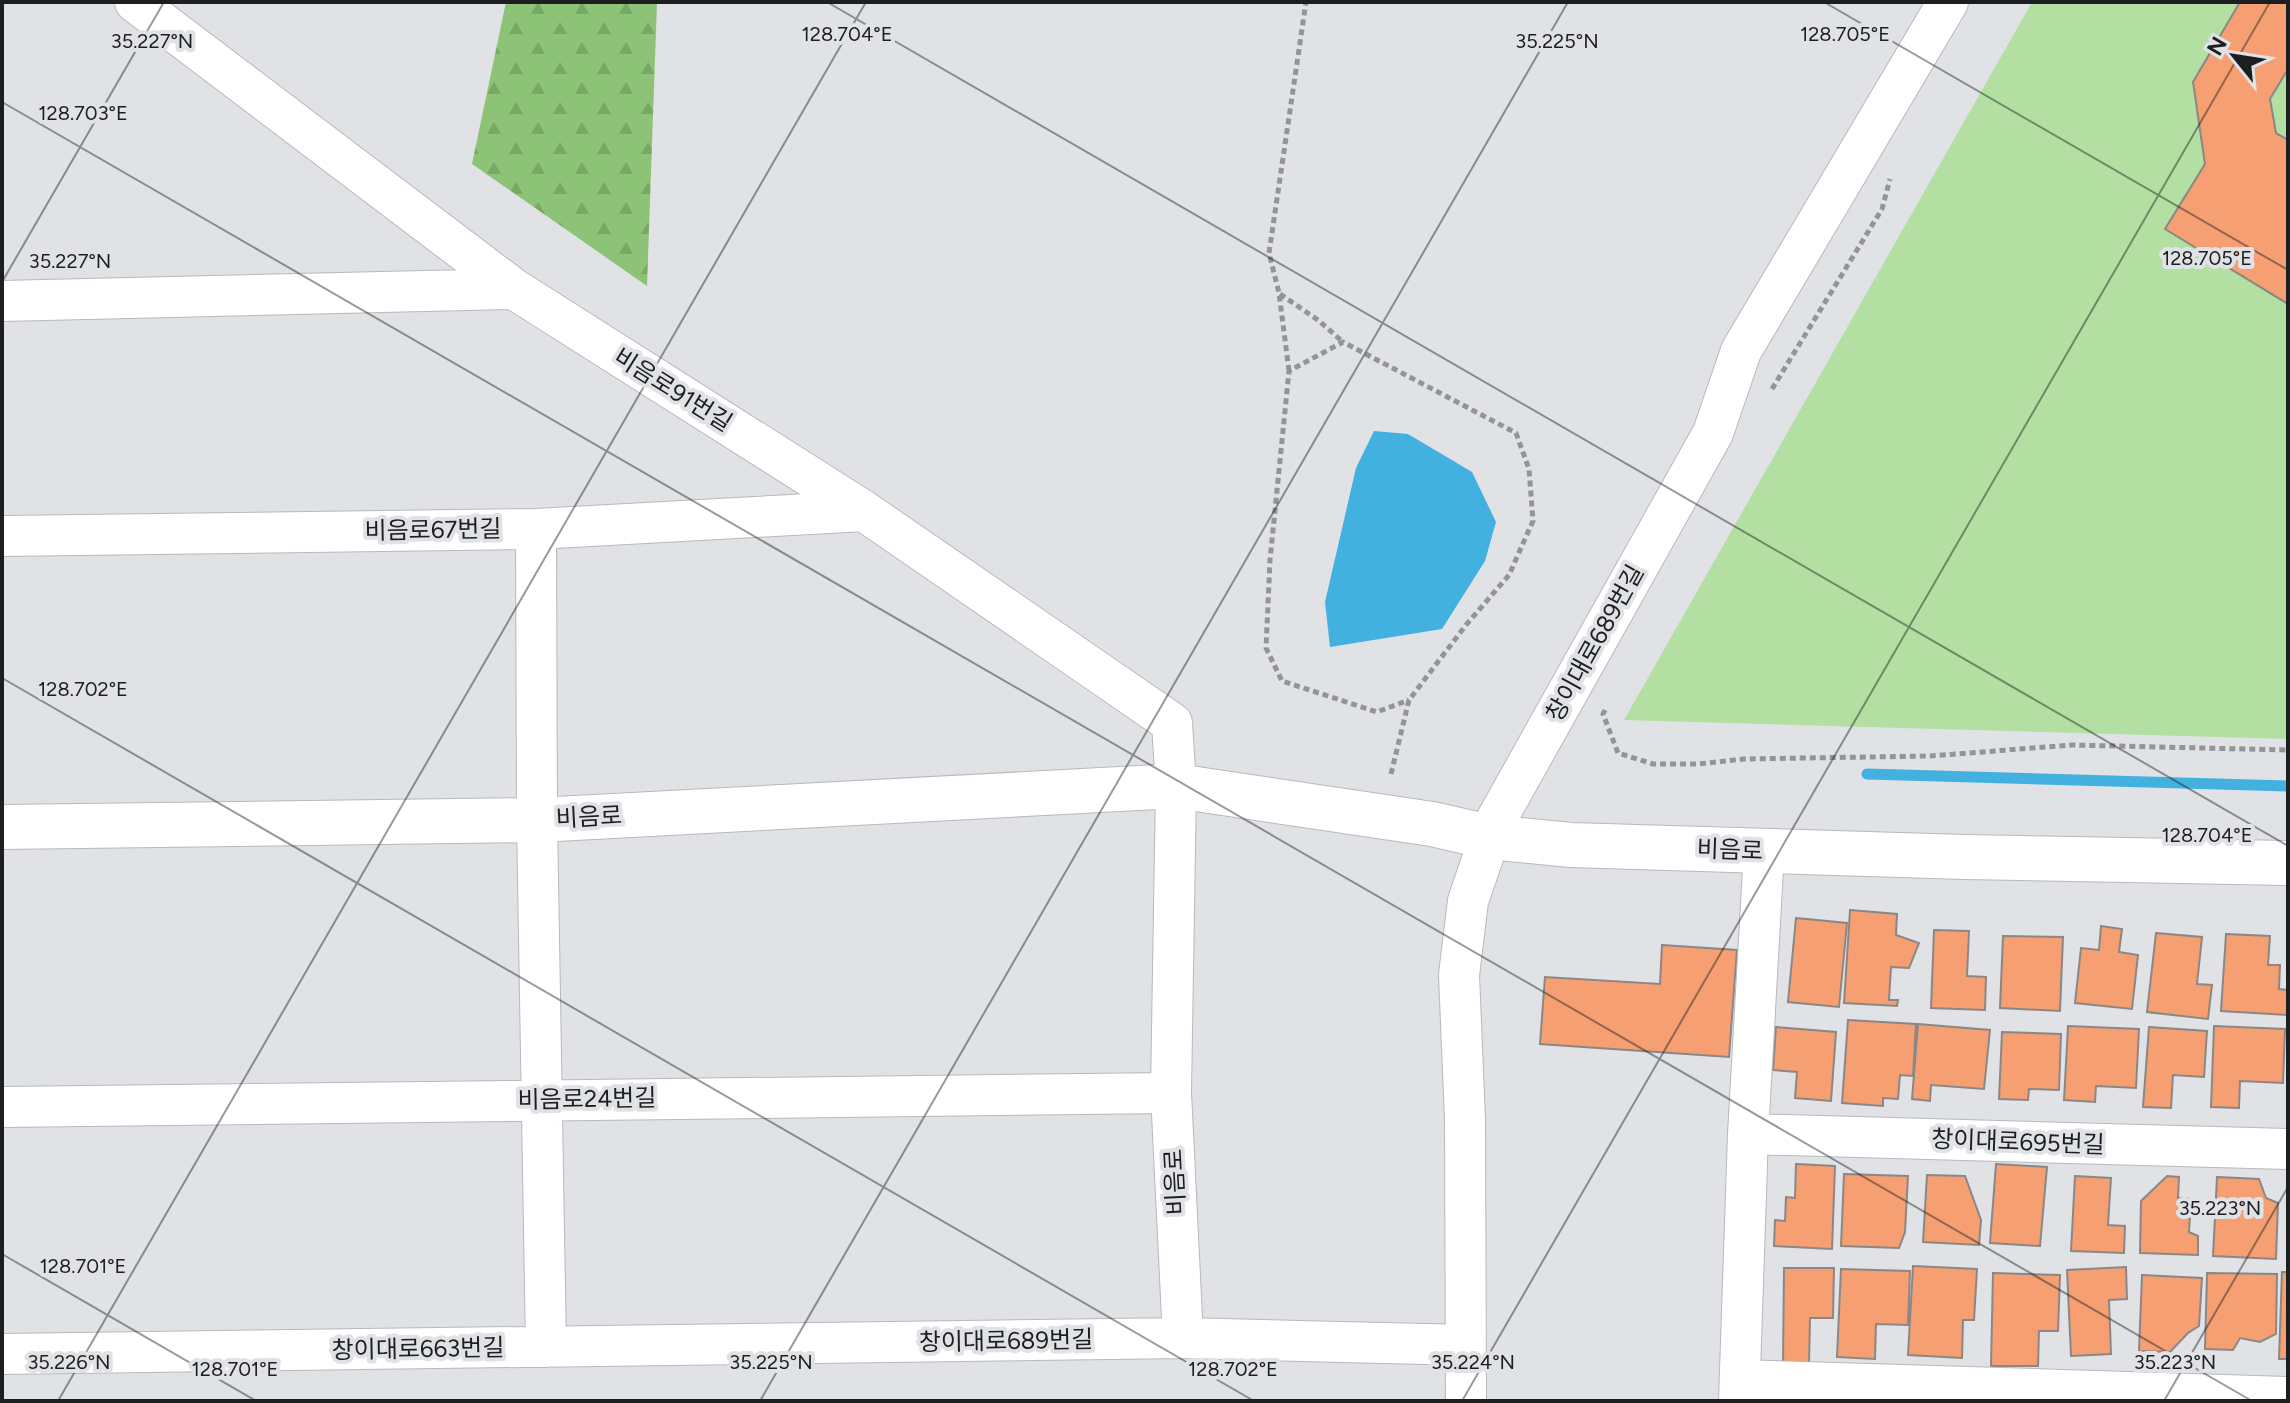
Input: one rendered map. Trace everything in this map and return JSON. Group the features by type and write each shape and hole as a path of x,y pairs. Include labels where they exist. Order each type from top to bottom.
{"street":[{"name":"비음로91번길","path":"135,2 514,289 864,511 1172,723 1176,786"},
{"name":"창이대로689번길","path":"1466,1401 1465,1119 1459,975 1468,901 1489,837 1713,433 1741,351 1948,2"},
{"path":"2,301 514,289"},
{"name":"비음로67번길","path":"2,536 536,529 864,511"},
{"path":"536,529 537,820 546,1347"},
{"name":"비음로","path":"1176,786 1171,1093 1183,1338"},
{"name":"비음로","path":"2,827 537,820 1176,786 1432,824 1489,837 1571,845 2288,863"},
{"path":"1764,851 1748,1134 1739,1391 2288,1397"},
{"name":"비음로24번길","path":"2,1107 1171,1093"},
{"name":"창이대로695번길","path":"1748,1134 2288,1149"},
{"name":"창이대로689번길","path":"546,1347 1183,1338 1466,1345"},
{"name":"창이대로663번길","path":"2,1354 546,1347"}],"path":[{"path":"1306,2 1269,253 1279,293 1289,371 1270,560 1266,648 1282,681 1377,712 1409,700"},
{"path":"1767,398 1882,209 1893,169"},
{"path":"1279,293 1343,342 1516,433 1529,469 1533,521 1509,575 1409,700 1391,774"},
{"path":"1289,371 1343,342"},
{"path":"1610,700 1603,714 1618,753 1653,764 1930,756 2072,745 2288,750"}],"green space":[{"path":"506,2 657,2 647,286 472,164"},
{"path":"2032,2 2288,2 2288,739 1624,720"}],"water":[{"path":"1374,431 1408,434 1472,472 1496,522 1485,561 1442,629 1330,647 1325,602 1356,468"}],"building":[{"path":"2240,2 2288,2 2288,69 2270,99 2276,133 2288,140 2288,304 2165,229 2205,164 2193,82"},
{"path":"1850,910 1897,914 1896,935 1919,943 1909,968 1891,967 1889,1000 1898,1000 1897,1006 1844,1003"},
{"path":"1796,918 1847,923 1839,1007 1788,1002"},
{"path":"2101,926 2122,929 2119,952 2138,955 2132,1009 2075,1003 2081,948 2099,950"},
{"path":"1934,930 1969,931 1967,976 1986,977 1985,1010 1931,1008"},
{"path":"2156,933 2202,937 2197,984 2212,985 2208,1019 2147,1012"},
{"path":"2226,934 2270,936 2268,965 2280,965 2279,989 2288,990 2287,1015 2221,1011"},
{"path":"2003,936 2063,937 2060,1011 2000,1008"},
{"path":"1662,945 1737,950 1729,1057 1540,1044 1545,977 1660,984"},
{"path":"1848,1020 1916,1024 1913,1076 1900,1075 1898,1099 1883,1098 1883,1106 1842,1103"},
{"path":"1918,1024 1990,1030 1984,1089 1931,1085 1930,1101 1912,1099"},
{"path":"2068,1026 2139,1029 2136,1088 2096,1086 2095,1102 2064,1100"},
{"path":"2214,1026 2285,1029 2283,1083 2240,1081 2239,1108 2211,1107"},
{"path":"1776,1027 1836,1032 1831,1101 1795,1098 1797,1072 1773,1070"},
{"path":"2149,1027 2207,1031 2204,1077 2173,1075 2171,1108 2143,1107"},
{"path":"2002,1032 2061,1034 2059,1090 2029,1089 2028,1100 1999,1099"},
{"path":"1796,1164 1835,1166 1832,1249 1774,1246 1775,1220 1785,1221 1786,1197 1795,1198"},
{"path":"1996,1164 2047,1167 2040,1246 1990,1243"},
{"path":"1844,1174 1908,1176 1905,1232 1899,1248 1841,1246"},
{"path":"1927,1175 1965,1176 1981,1220 1979,1245 1923,1242"},
{"path":"2075,1176 2111,1178 2108,1225 2125,1226 2124,1253 2071,1251"},
{"path":"2167,1176 2179,1177 2178,1198 2191,1199 2189,1232 2198,1236 2198,1255 2140,1253 2141,1201"},
{"path":"2217,1177 2259,1179 2266,1198 2278,1203 2276,1259 2213,1256"},
{"path":"1913,1266 1977,1269 1974,1320 1963,1320 1962,1358 1908,1355"},
{"path":"2126,1267 2127,1299 2109,1300 2111,1354 2071,1356 2067,1270"},
{"path":"1784,1268 1834,1268 1833,1318 1810,1318 1809,1364 1783,1364"},
{"path":"1841,1269 1910,1271 1908,1325 1876,1324 1875,1359 1837,1357"},
{"path":"2282,1272 2288,1272 2288,1359 2279,1359"},
{"path":"1993,1273 2060,1275 2058,1331 2039,1331 2038,1366 1991,1366"},
{"path":"2207,1273 2277,1274 2276,1334 2260,1342 2240,1338 2233,1350 2205,1349"},
{"path":"2142,1275 2202,1278 2199,1326 2170,1352 2139,1351"}],"waterway":[{"path":"1867,774 2288,786"}]}
